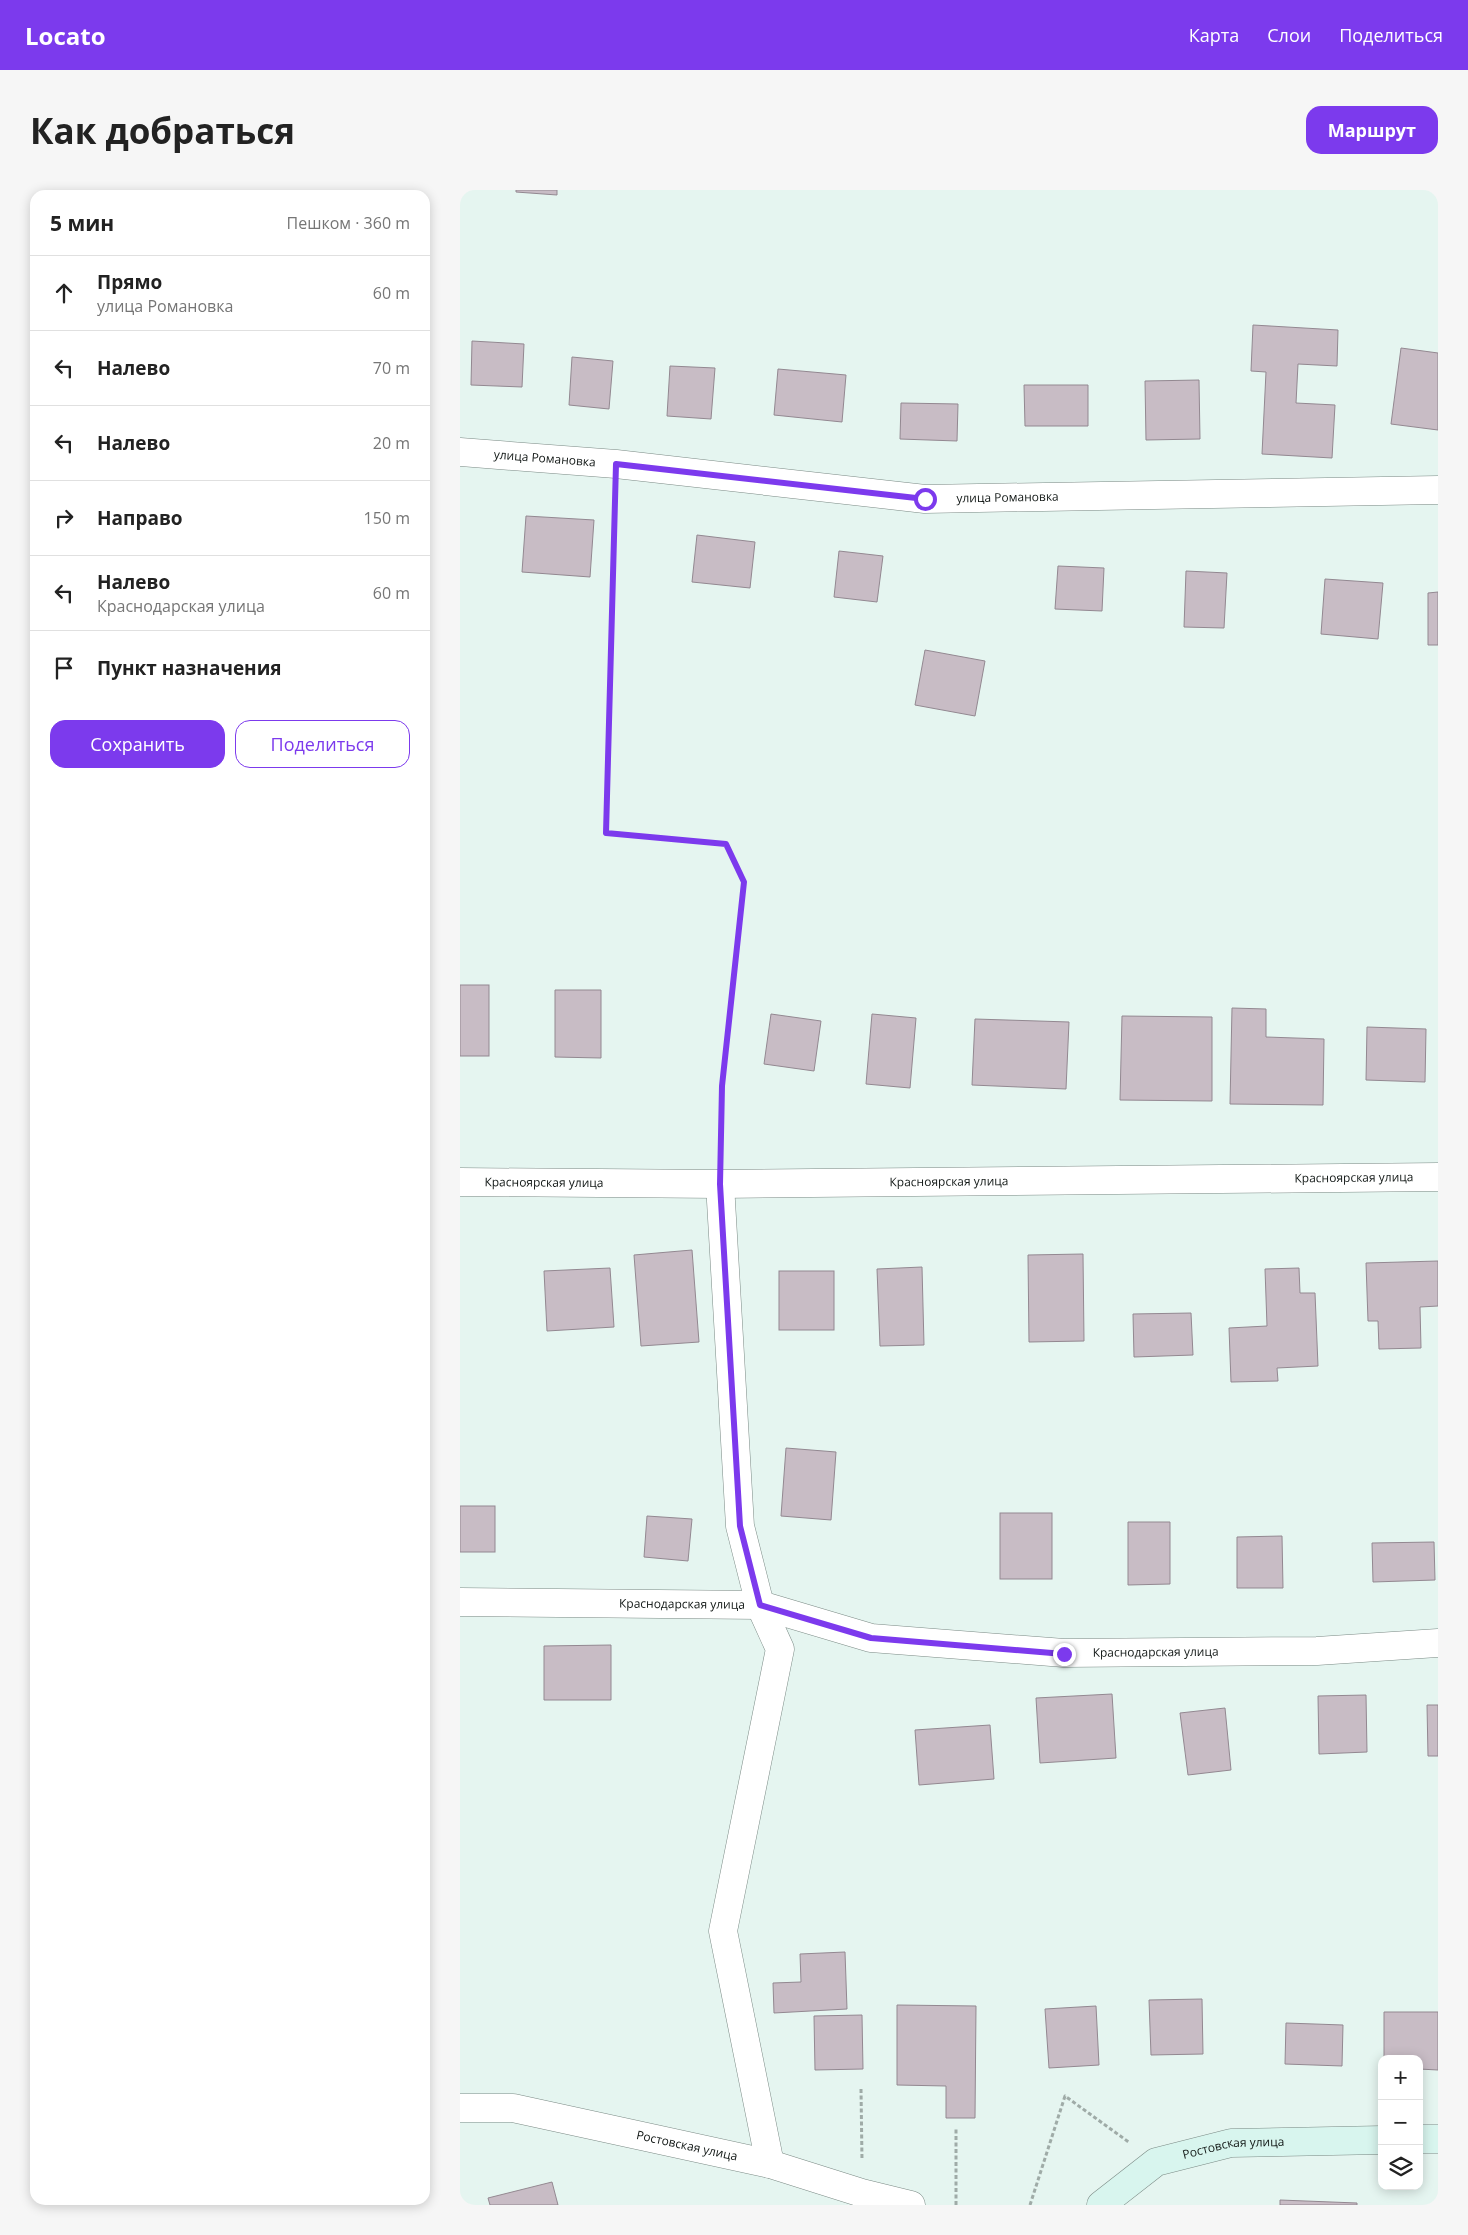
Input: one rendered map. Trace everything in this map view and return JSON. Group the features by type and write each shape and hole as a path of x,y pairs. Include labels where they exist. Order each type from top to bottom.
{"street":[{"name":"улица Романовка","path":"460,452 616,464 925,499 1438,490"},
{"name":"Красноярская улица","path":"460,1182 720,1184 1438,1177"},
{"path":"720,1184 740,1526 760,1605 780,1648 723,1931 770,2164"},
{"name":"Краснодарская улица","path":"460,1602 760,1605 871,1638 1064,1654 1317,1651 1438,1643"},
{"name":"Ростовская улица","path":"460,2108 512,2108 770,2164 862,2193 911,2205"},
{"path":"1423,2139 1438,2139"},
{"name":"Ростовская улица","path":"1101,2205 1156,2162 1231,2142 1378,2140"}],"path":[{"path":"616,464 606,833 726,844 744,882 722,1086 720,1184"},
{"path":"861,2089 862,2193"},
{"path":"1030,2205 1065,2096 1156,2162"},
{"path":"956,2129 956,2205"}],"building":[{"path":"516,190 557,190 557,195 516,192"},
{"path":"1253,325 1338,330 1337,366 1298,364 1296,403 1335,405 1332,458 1262,454 1266,372 1251,371"},
{"path":"472,341 524,344 522,387 471,385"},
{"path":"1401,348 1438,353 1438,430 1391,424"},
{"path":"572,357 613,361 609,409 569,405"},
{"path":"670,366 715,368 711,419 667,416"},
{"path":"778,369 846,375 842,422 774,415"},
{"path":"1199,380 1200,439 1146,440 1145,381"},
{"path":"1024,385 1088,385 1088,426 1025,426"},
{"path":"901,403 958,404 957,441 900,439"},
{"path":"526,516 594,520 590,577 522,572"},
{"path":"697,535 755,542 750,588 692,582"},
{"path":"839,551 883,556 877,602 834,597"},
{"path":"1058,566 1104,568 1102,611 1055,609"},
{"path":"1186,571 1227,573 1224,628 1184,627"},
{"path":"1325,579 1383,583 1378,639 1321,634"},
{"path":"1438,592 1438,645 1428,645 1428,593"},
{"path":"925,650 985,661 975,716 915,705"},
{"path":"460,985 489,985 489,1056 460,1056"},
{"path":"555,990 601,990 601,1058 555,1057"},
{"path":"1232,1008 1266,1009 1266,1037 1324,1039 1323,1105 1230,1104"},
{"path":"771,1014 821,1021 814,1071 764,1064"},
{"path":"872,1014 916,1018 910,1088 866,1084"},
{"path":"1122,1016 1212,1017 1212,1101 1120,1100"},
{"path":"975,1019 1069,1022 1066,1089 972,1085"},
{"path":"1367,1027 1426,1029 1425,1082 1366,1080"},
{"path":"692,1250 699,1342 641,1346 634,1255"},
{"path":"1083,1254 1084,1341 1029,1342 1028,1255"},
{"path":"1438,1261 1438,1306 1420,1307 1421,1348 1379,1349 1378,1321 1368,1321 1366,1263"},
{"path":"922,1267 924,1345 880,1346 877,1269"},
{"path":"610,1268 614,1327 547,1331 544,1271"},
{"path":"1299,1268 1300,1293 1315,1293 1318,1366 1277,1368 1278,1381 1231,1382 1229,1328 1267,1326 1265,1269"},
{"path":"779,1271 834,1271 834,1330 779,1330"},
{"path":"1191,1313 1193,1355 1134,1357 1133,1314"},
{"path":"786,1448 836,1452 831,1520 781,1516"},
{"path":"460,1506 495,1506 495,1552 460,1552"},
{"path":"1000,1513 1052,1513 1052,1579 1000,1579"},
{"path":"647,1516 692,1519 688,1561 644,1557"},
{"path":"1128,1522 1170,1522 1170,1584 1128,1585"},
{"path":"1282,1536 1283,1588 1237,1588 1237,1537"},
{"path":"1434,1542 1435,1580 1373,1582 1372,1543"},
{"path":"611,1645 611,1700 544,1700 544,1646"},
{"path":"1112,1694 1116,1758 1040,1763 1036,1698"},
{"path":"1366,1695 1367,1752 1319,1754 1318,1696"},
{"path":"1427,1705 1438,1705 1438,1756 1428,1756"},
{"path":"1225,1708 1231,1770 1188,1775 1180,1713"},
{"path":"990,1725 994,1779 919,1785 915,1730"},
{"path":"845,1952 847,2009 774,2013 773,1983 801,1982 800,1954"},
{"path":"1202,1999 1203,2054 1151,2055 1149,2000"},
{"path":"897,2005 976,2006 975,2118 946,2118 946,2086 897,2085"},
{"path":"1096,2006 1099,2065 1049,2068 1045,2009"},
{"path":"1384,2012 1438,2012 1438,2070 1423,2069 1423,2055 1384,2055"},
{"path":"862,2015 863,2069 815,2070 814,2016"},
{"path":"1286,2023 1343,2025 1342,2066 1285,2064"},
{"path":"552,2182 558,2205 490,2205 488,2198"},
{"path":"1280,2200 1357,2203 1357,2205 1280,2205"}],"route":[{"path":"925,499 616,464 606,833 726,844 744,882 722,1086 720,1184 740,1526 760,1605 871,1638 1064,1654"}]}
